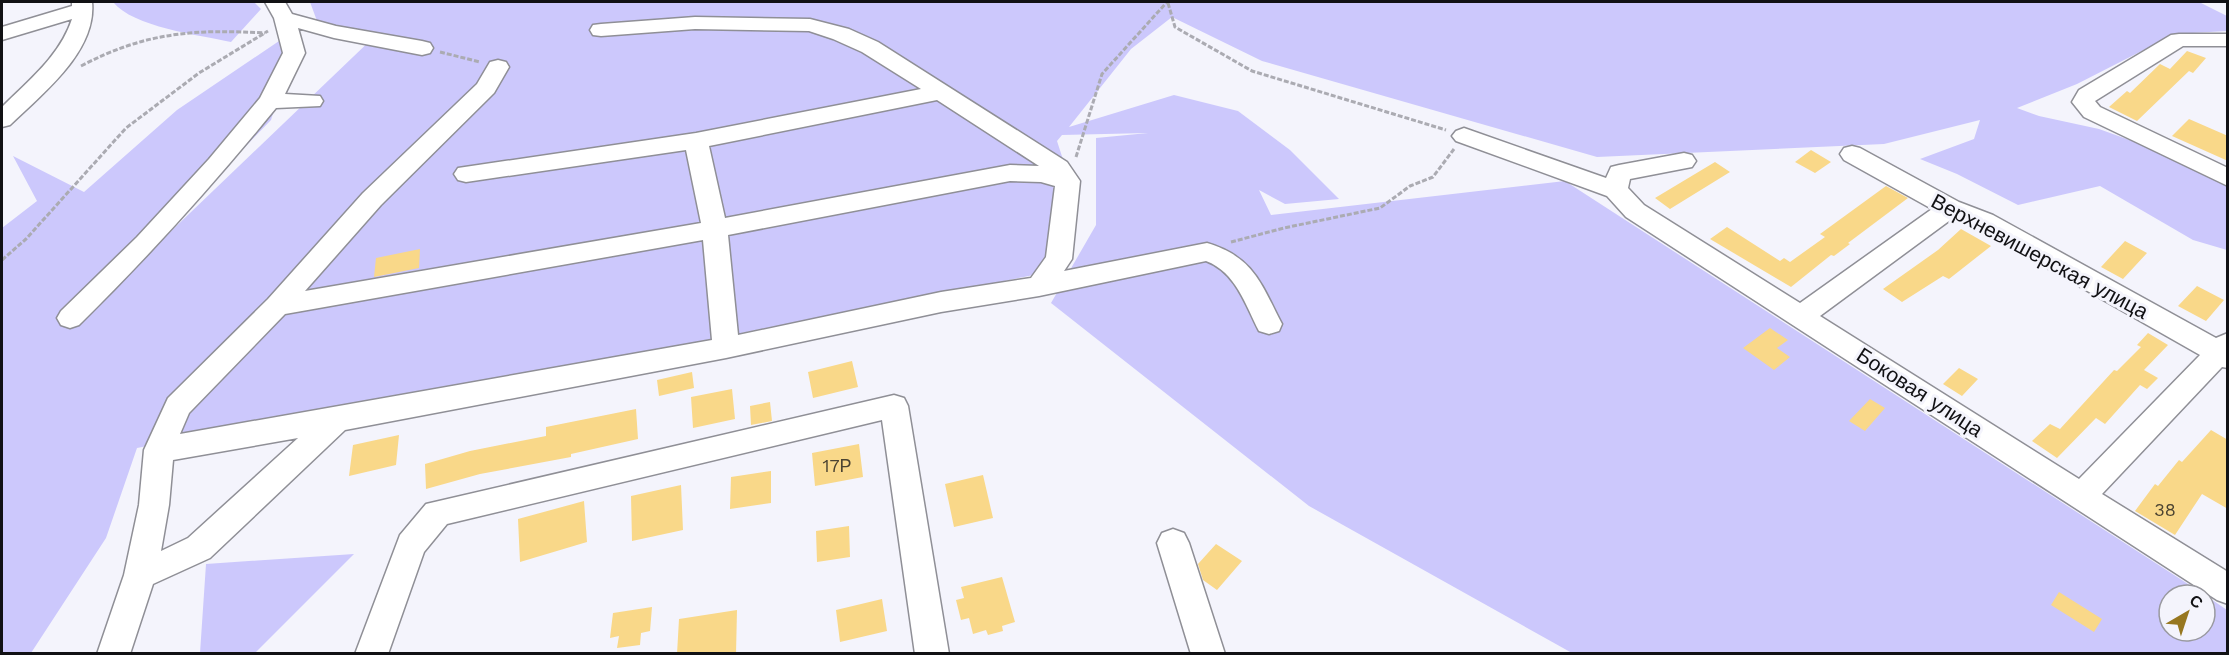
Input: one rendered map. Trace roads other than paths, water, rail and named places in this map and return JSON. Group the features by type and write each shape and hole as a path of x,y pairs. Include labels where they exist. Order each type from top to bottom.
{"street":[{"path":"2,34 83,5 82,27 72,47 10,102 2,120"},
{"path":"275,11 334,32 422,48"},
{"path":"70,318 154,234 218,165 270,101 294,53 275,11"},
{"path":"601,30 695,23 810,25 841,34 870,47 1059,168 1068,181 1059,259 1039,286"},
{"path":"2228,40 2179,40 2087,95 2083,102 2092,112 2228,178"},
{"path":"113,654 140,575 154,505 159,450 178,406 278,306 372,199 486,88 498,67"},
{"path":"466,174 696,141 941,92"},
{"path":"270,101 312,101"},
{"path":"1464,136 1616,190 1619,173 1684,161"},
{"path":"696,141 715,229 726,348"},
{"name":"Верхневишерская улица","path":"1852,154 1950,208 1984,221 2225,352"},
{"path":"278,306 715,229 1010,173 1041,174 1068,181"},
{"name":"Боковая улица","path":"1616,190 1635,211 2228,590"},
{"path":"1801,316 1950,208"},
{"path":"159,450 337,420 726,348 941,302 1039,286 1198,252 1215,253 1240,270 1269,324"},
{"path":"2082,495 2225,352"},
{"path":"372,654 411,545 436,513 894,406 932,654"},
{"path":"140,575 200,548 337,420"},
{"path":"1173,543 1208,654"}]}
